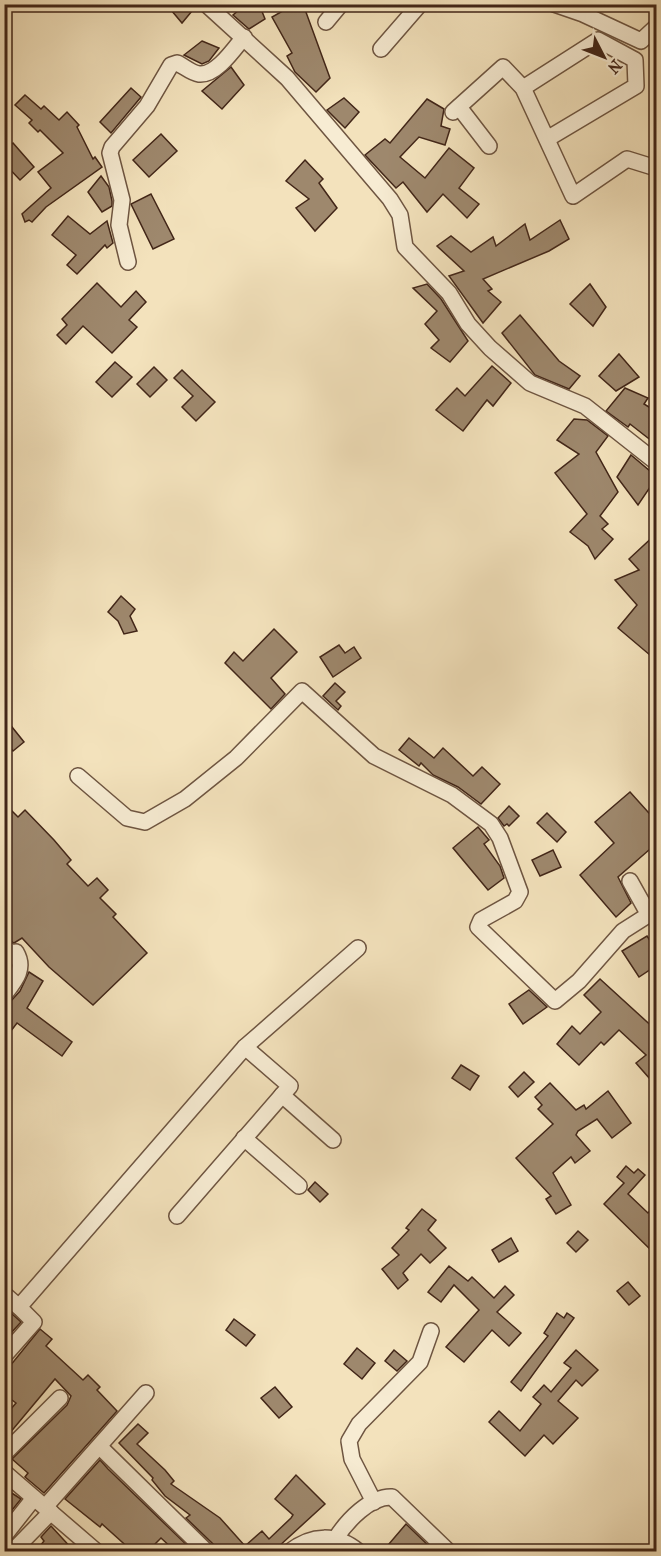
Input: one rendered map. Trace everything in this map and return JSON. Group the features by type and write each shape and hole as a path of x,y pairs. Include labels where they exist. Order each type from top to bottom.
{"street":[{"path":"207,4 315,109 390,199 400,215 405,247 449,293 468,324 490,348 530,383 585,406 657,462"},
{"path":"326,22 340,4"},
{"path":"381,49 420,4"},
{"path":"554,4 588,9 641,41 657,27"},
{"path":"128,262 119,225 122,200 111,157 112,147 142,113 174,63 196,73 207,73 219,65 244,38"},
{"path":"523,88 598,40 635,60 636,86 546,139"},
{"path":"489,146 456,110 502,66 523,88 573,196 627,159 657,168"},
{"path":"78,776 127,818 145,822 185,799 236,758 302,691 374,756 452,795 491,824 500,838 520,892 515,901 481,920 477,925 553,1000 561,999 623,931 653,912 630,881"},
{"path":"4,995 18,976 21,967 10,947"},
{"path":"19,1308 245,1047 358,948"},
{"path":"177,1216 290,1086 245,1047"},
{"path":"282,1095 333,1140"},
{"path":"244,1138 299,1186"},
{"path":"4,1294 34,1322 4,1356"},
{"path":"374,1502 352,1459 349,1441 358,1424 420,1362 431,1331"},
{"path":"4,1536 43,1505 100,1447 146,1393"},
{"path":"4,1454 60,1398"},
{"path":"100,1447 207,1551"},
{"path":"4,1472 97,1551"},
{"path":"336,1538 345,1523 381,1498 392,1497 449,1551"},
{"path":"12,1551 43,1505"},
{"path":"289,1551 314,1538 336,1538 359,1551"}],"building":[{"path":"166,4 197,4 197,5 182,23"},
{"path":"246,4 259,4 265,19 249,29 233,15"},
{"path":"295,4 303,4 330,78 316,92 295,72 287,56 292,53 272,17"},
{"path":"202,41 219,48 209,61 202,64 184,55"},
{"path":"231,67 244,85 222,109 202,91"},
{"path":"131,88 141,97 111,133 100,122"},
{"path":"25,95 41,109 44,106 59,120 67,112 79,125 77,127 93,159 95,157 102,167 46,207 32,222 29,220 25,222 22,214 51,188 38,172 63,153 40,130 38,132 29,123 32,120 15,105"},
{"path":"344,98 359,112 345,128 327,110"},
{"path":"427,99 444,109 441,126 450,129 445,145 419,137 400,157 425,178 449,148 474,168 459,188 479,204 467,218 443,194 427,212 403,182 396,188 365,155 385,139 390,143"},
{"path":"161,134 177,151 149,177 133,160"},
{"path":"13,143 34,167 20,180 4,163 4,150"},
{"path":"305,160 323,179 319,183 337,208 315,231 296,208 309,199 286,181"},
{"path":"101,176 109,187 112,201 112,206 102,212 88,192"},
{"path":"151,194 174,239 153,249 131,204"},
{"path":"68,216 90,234 107,221 113,243 107,248 105,245 77,274 67,265 76,255 52,235"},
{"path":"560,220 569,239 549,251 483,279 492,289 488,291 501,302 483,323 449,276 464,271 437,246 451,236 471,252 493,237 496,246 525,224 530,240"},
{"path":"97,283 121,307 136,291 146,302 129,320 137,327 112,353 83,326 66,344 57,335 67,325 62,319"},
{"path":"427,284 441,299 468,341 450,362 431,348 439,340 425,324 437,311 413,288"},
{"path":"590,284 606,307 593,326 570,304"},
{"path":"520,315 559,361 580,376 569,389 535,375 502,333"},
{"path":"619,354 639,377 616,391 599,376"},
{"path":"115,362 132,377 112,397 96,382"},
{"path":"492,366 511,383 493,406 487,400 463,431 436,410 457,388 465,396"},
{"path":"154,367 167,380 150,397 137,384"},
{"path":"182,370 215,402 196,421 182,407 193,396 174,378"},
{"path":"625,388 648,398 644,404 657,412 657,445 630,424 628,427 606,411"},
{"path":"574,419 587,420 608,436 596,452 618,492 600,516 608,524 602,529 613,539 595,559 588,546 570,532 587,514 555,473 579,454 557,440"},
{"path":"631,455 657,477 638,505 617,477"},
{"path":"657,533 657,661 618,628 637,605 615,580 639,570 629,559"},
{"path":"121,596 135,609 130,616 137,631 124,634 118,621 108,612"},
{"path":"274,629 297,652 271,678 285,694 271,709 225,663 234,652 243,661"},
{"path":"339,645 345,653 354,647 361,658 333,677 320,657"},
{"path":"335,683 345,692 336,701 341,706 338,710 323,696"},
{"path":"4,717 24,742 13,751 4,741"},
{"path":"409,738 434,758 443,748 473,776 482,767 500,784 481,804 458,787 433,775 421,763 419,766 399,750"},
{"path":"630,792 657,822 657,843 618,877 631,903 616,917 580,875 614,843 595,822"},
{"path":"4,803 18,817 25,810 71,860 67,864 88,886 97,878 108,890 100,898 116,914 113,917 147,953 93,1005 49,967 22,938 14,943 4,936"},
{"path":"509,806 519,816 509,826 507,824 504,826 498,818"},
{"path":"547,813 566,832 557,842 537,823"},
{"path":"478,827 489,840 484,844 500,866 504,878 488,890 453,848"},
{"path":"553,850 561,867 540,876 532,860"},
{"path":"647,936 657,951 657,965 639,977 622,951"},
{"path":"29,972 43,981 27,1008 72,1042 62,1056 17,1023 4,1040 4,1005 20,991"},
{"path":"600,979 657,1031 657,1087 636,1063 646,1055 619,1030 604,1045 601,1042 579,1065 557,1044 572,1026 580,1034 601,1012 584,995"},
{"path":"529,990 547,1007 523,1024 509,1004"},
{"path":"461,1065 479,1076 470,1090 452,1078"},
{"path":"524,1072 534,1082 518,1097 509,1087"},
{"path":"550,1083 576,1110 584,1105 586,1109 608,1091 631,1123 612,1138 597,1119 578,1131 576,1135 590,1151 575,1163 571,1157 553,1173 571,1205 556,1214 546,1199 551,1196 516,1158 553,1124 538,1109 542,1105 535,1097"},
{"path":"626,1166 634,1173 638,1169 645,1175 628,1194 648,1213 657,1203 657,1256 604,1204 624,1183 617,1177"},
{"path":"315,1182 328,1194 320,1202 308,1190"},
{"path":"422,1209 436,1220 428,1230 446,1248 430,1263 421,1254 403,1273 408,1280 398,1289 382,1269 399,1255 392,1248 409,1230 406,1228"},
{"path":"578,1231 588,1240 576,1252 567,1243"},
{"path":"511,1238 518,1251 499,1262 492,1250"},
{"path":"449,1266 468,1281 472,1277 494,1298 505,1286 514,1295 497,1312 521,1333 509,1346 492,1330 464,1362 446,1347 479,1310 454,1285 441,1302 428,1292"},
{"path":"628,1282 640,1296 629,1305 617,1291"},
{"path":"11,1313 21,1322 11,1333 4,1327 4,1319"},
{"path":"557,1313 564,1318 567,1313 574,1318 521,1391 511,1382 548,1336 544,1333"},
{"path":"234,1319 255,1335 246,1346 226,1330"},
{"path":"40,1329 52,1339 46,1346 83,1380 88,1375 100,1387 97,1390 117,1411 44,1493 25,1477 28,1473 12,1459 67,1405 71,1396 55,1379 4,1440 4,1417 16,1403 4,1394 4,1365 10,1366"},
{"path":"357,1348 375,1363 362,1379 344,1364"},
{"path":"394,1350 407,1361 397,1371 385,1361"},
{"path":"576,1350 598,1370 582,1386 576,1380 558,1401 578,1418 553,1444 544,1435 525,1456 489,1422 499,1411 520,1431 541,1404 533,1397 544,1385 551,1392 571,1368 564,1363"},
{"path":"275,1387 292,1407 279,1418 261,1398"},
{"path":"138,1424 148,1433 137,1444 165,1470 174,1481 171,1484 220,1518 245,1546 262,1531 269,1539 291,1518 293,1515 275,1499 296,1475 325,1504 277,1548 279,1551 216,1551 214,1545 186,1518 190,1515 165,1496 152,1480 153,1478 119,1443"},
{"path":"100,1460 193,1551 175,1551 161,1538 148,1551 132,1551 102,1524 100,1527 65,1499"},
{"path":"4,1488 21,1499 4,1520"},
{"path":"406,1524 434,1551 383,1551"},
{"path":"51,1526 74,1551 36,1551 44,1541 41,1537"}]}
